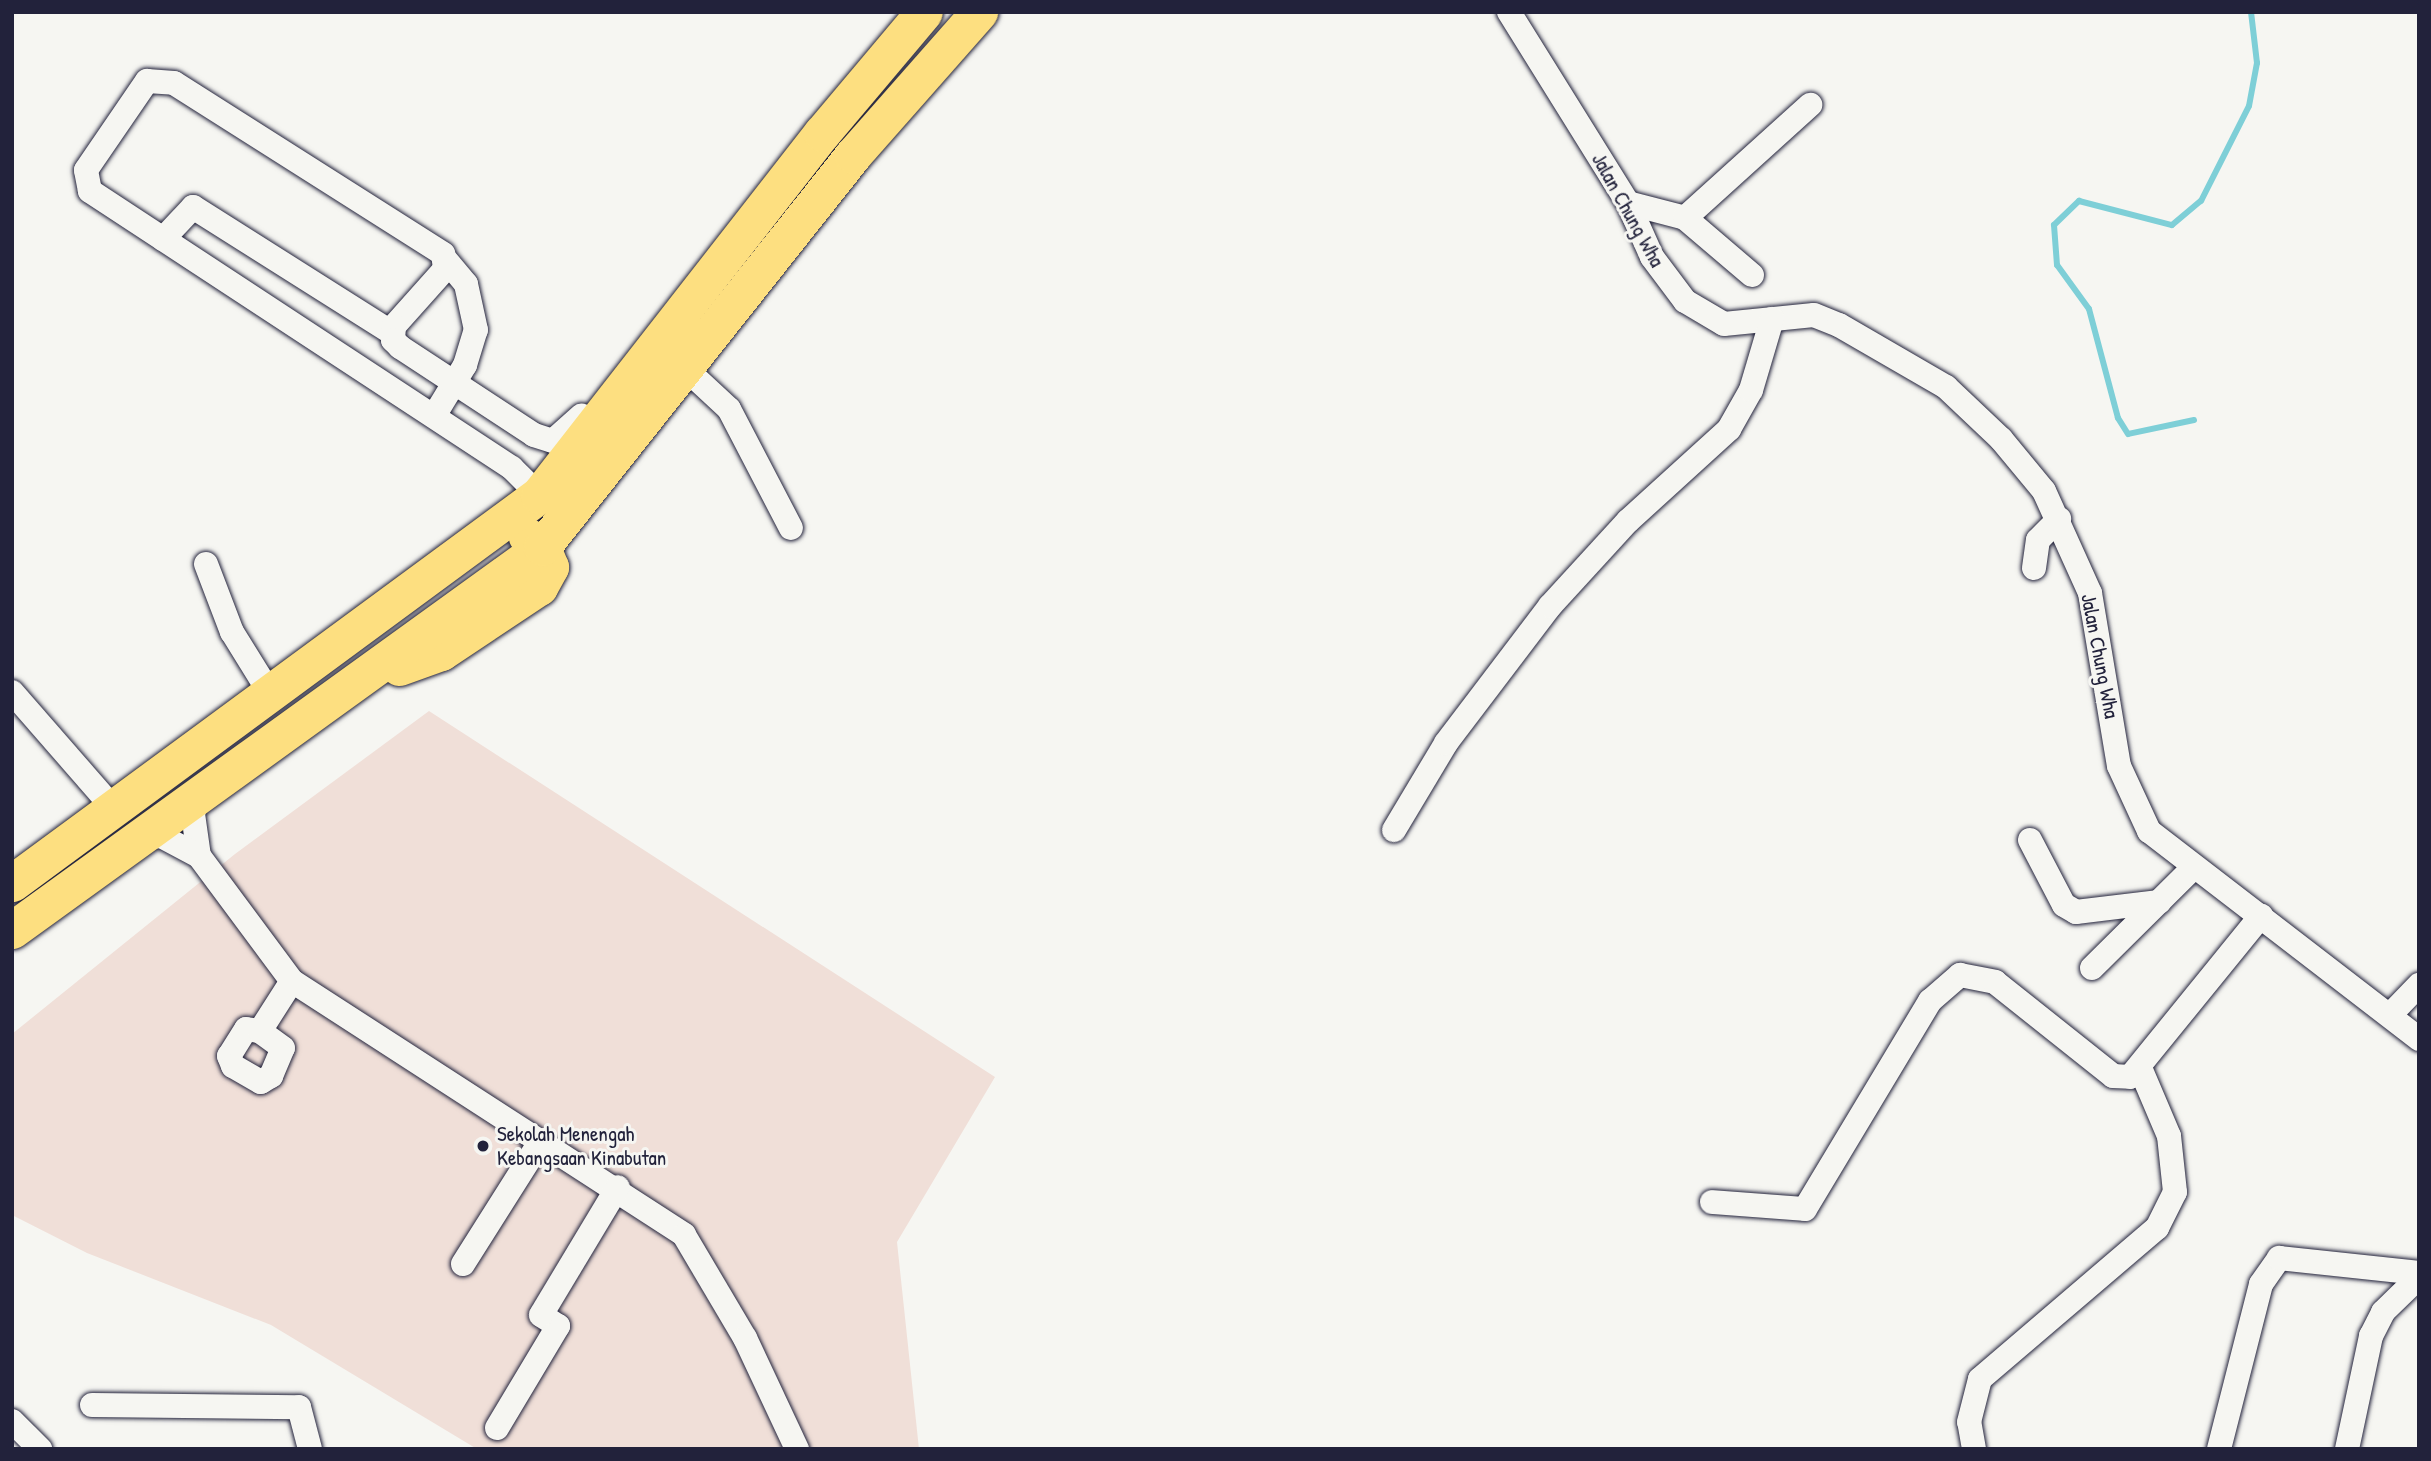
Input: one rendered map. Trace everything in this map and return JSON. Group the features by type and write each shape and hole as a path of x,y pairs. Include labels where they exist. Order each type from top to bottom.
{"highway":[{"path":"12,883 347,641 539,495 822,132 924,12"},
{"path":"12,929 371,672 553,536 687,370 853,155 979,12"},
{"path":"539,495 553,536"},
{"path":"347,641 371,638 506,539 522,534 553,536"}],"street":[{"name":"Jalan Chung Wha","path":"1509,12 1629,203 1652,257 1685,300 1724,324 1814,315 1886,348 1946,387 2001,439 2059,519 2090,593 2130,800 2149,831 2192,869 2262,916 2419,1039"},
{"path":"434,416 473,349 477,318 466,284 438,248 158,77 135,94 84,181 90,191 512,468 539,495"},
{"path":"1685,218 1810,105"},
{"path":"1629,203 1685,218 1752,275"},
{"path":"163,239 193,207 392,333 400,346 455,384 553,441 615,373 643,364"},
{"path":"392,333 446,260"},
{"path":"1394,830 1447,743 1550,606 1628,521 1729,429 1751,390 1772,319"},
{"path":"687,370 729,409 791,528"},
{"path":"2034,568 2038,540 2059,519"},
{"path":"205,564 232,632 271,695"},
{"path":"12,692 114,808"},
{"path":"198,795 193,814 199,856"},
{"path":"136,839 161,836 199,856 292,981 540,1142 618,1187 684,1235 705,1265 797,1449"},
{"path":"2030,840 2064,905 2076,912 2159,902"},
{"path":"2092,968 2192,869"},
{"path":"1712,1202 1805,1209 1930,1001 1960,975 1995,982 2113,1076 2141,1070 2262,916"},
{"path":"260,1031 292,981"},
{"path":"2390,1015 2419,985"},
{"path":"1974,1449 1969,1422 1980,1379 2157,1228 2175,1192 2169,1136 2141,1070"},
{"path":"463,1264 540,1142"},
{"path":"497,1428 558,1326 541,1315 618,1187"},
{"path":"2218,1449 2261,1284 2279,1258 2419,1275"},
{"path":"2347,1449 2371,1336 2383,1312 2419,1275"},
{"path":"92,1405 299,1407 310,1449"},
{"path":"12,1421 40,1449"}],"shaded area":[{"name":"Sekolah Menengah Kebangsaan Kinabutan","path":"429,711 995,1077 897,1242 919,1449 477,1449 271,1325 87,1253 12,1215 12,1034 235,854"}],"waterway":[{"path":"2194,420 2128,434 2118,418 2089,309 2057,265 2054,225 2079,201 2172,225 2201,201 2249,106 2257,63 2251,12"}],"place":[{"name":"Sekolah Menengah Kebangsaan Kinabutan","path":"483,1146"}]}
